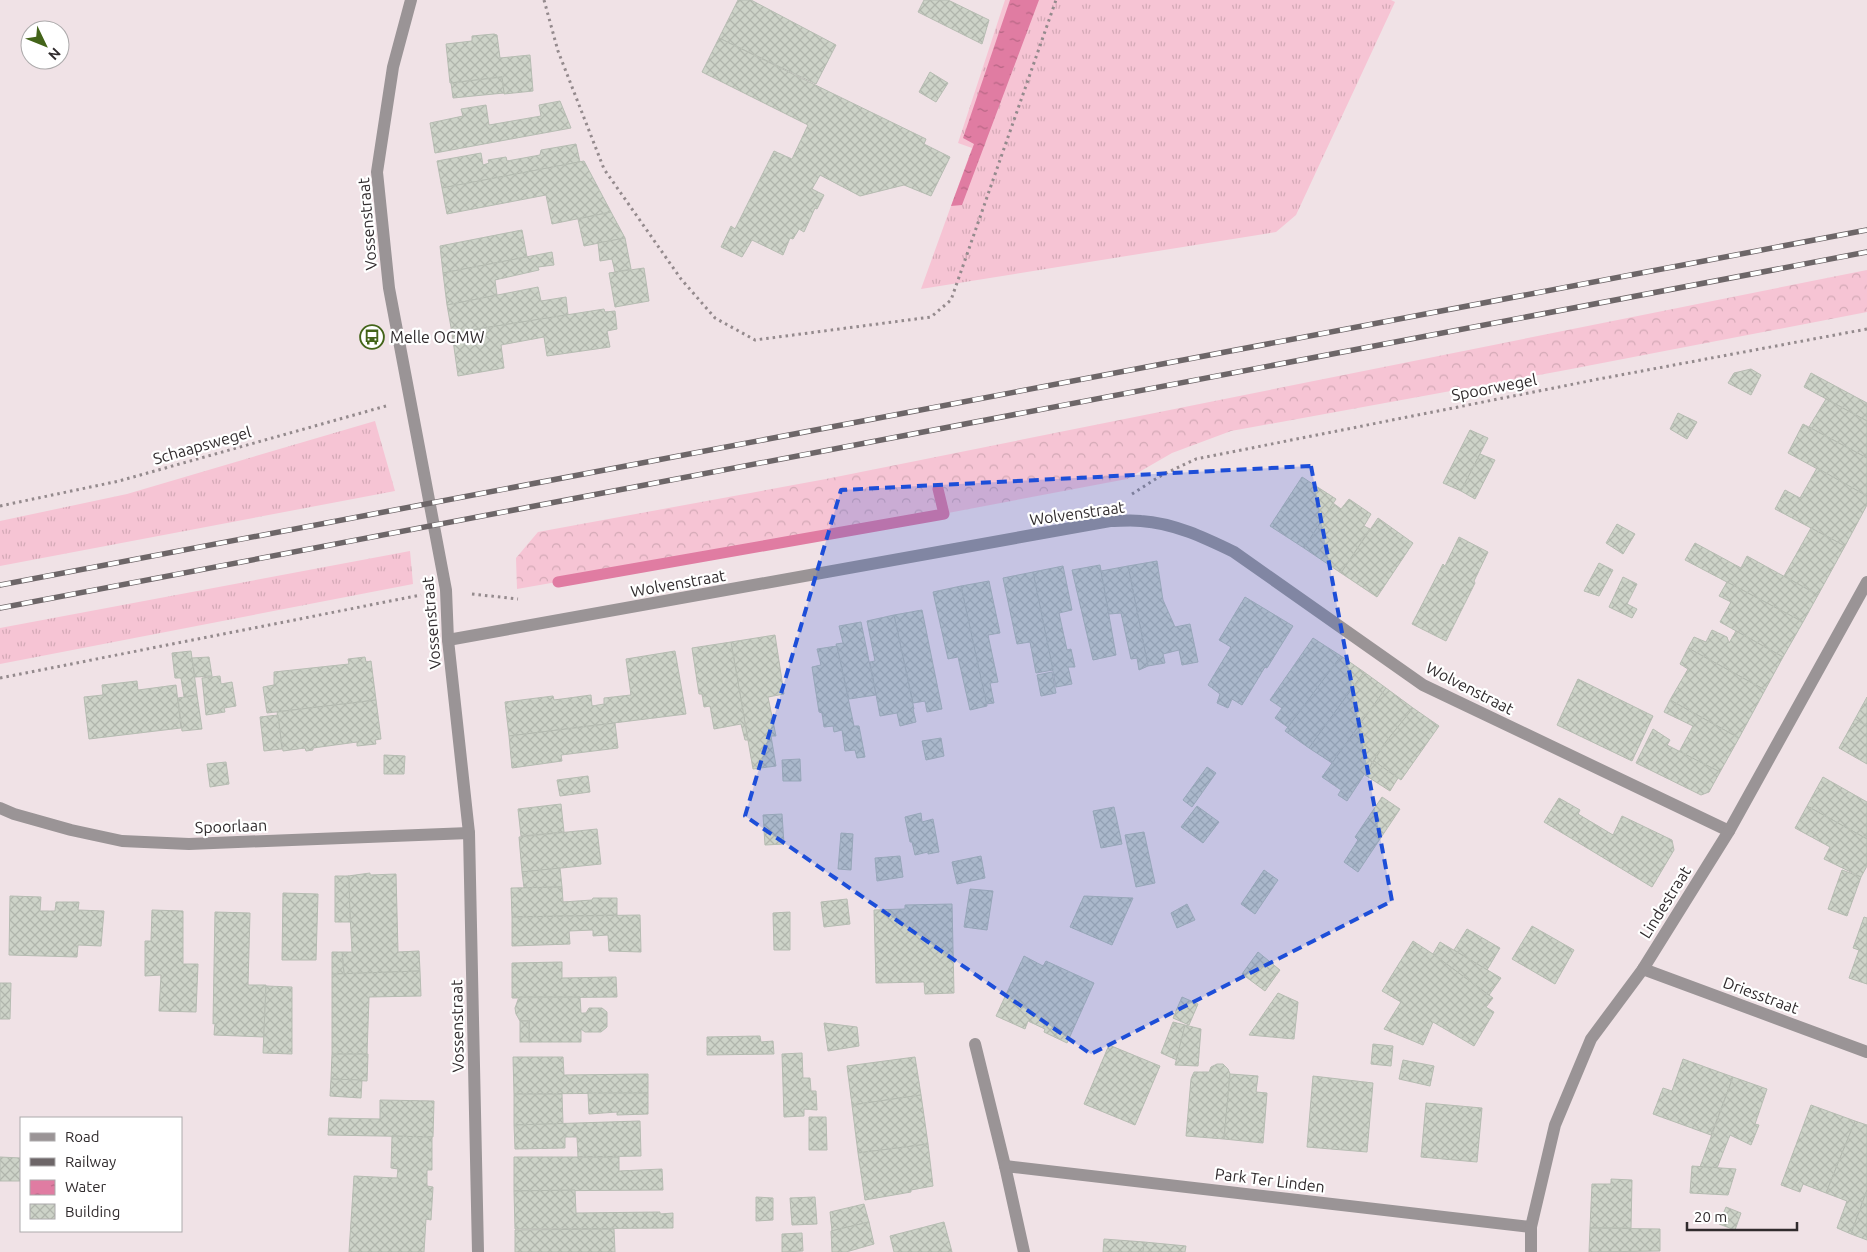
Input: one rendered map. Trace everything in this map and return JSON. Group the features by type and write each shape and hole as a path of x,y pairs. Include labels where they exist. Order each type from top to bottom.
{"street":[{"name":"Vossenstraat","path":"411,0 393,67 378,172 389,288 446,590 448,640 468,834 478,1252"},
{"name":"Wolvenstraat","path":"448,640 1110,521 1142,521 1176,528 1206,538 1234,552 1423,685 1729,830"},
{"name":"Lindestraat","path":"1531,1252 1531,1227 1555,1125 1591,1039 1643,969 1729,830 1867,582"},
{"name":"Spoorlaan","path":"0,808 14,814 71,830 122,841 189,844 468,834"},
{"name":"Driesstraat","path":"1643,969 1867,1052"},
{"path":"975,1044 1024,1252"},
{"name":"Park Ter Linden","path":"1005,1166 1531,1227"}],"path":[{"path":"544,0 558,51 604,169 681,279 715,318 755,340 931,317 951,300 1056,0"},
{"name":"Spoorwegel","path":"1135,493 1162,475 1196,459 1609,377 1867,329"},
{"name":"Schaapswegel","path":"0,506 119,481 410,399"},
{"path":"0,678 446,590"}],"highlighted area":[{"path":"1311,466 1392,901 1091,1054 745,816 841,490"}],"green space":[{"path":"1005,0 1391,0 1395,2 1296,215 1276,232 921,289 972,148 958,143"},
{"path":"1867,270 1867,312 1566,370 1231,431 1172,453 1127,479 927,517 517,589 516,558 538,532 826,479"},
{"path":"375,421 395,491 0,566 0,521 127,494"},
{"path":"410,551 413,584 0,664 0,628"}],"water":[{"path":"1010,0 1039,0 962,205 951,206 974,144 963,138"}],"building":[{"path":"738,0 751,0 836,45 816,84 719,38"},
{"path":"924,0 948,0 989,20 982,44 918,12"},
{"path":"497,35 500,58 530,55 533,91 504,94 502,77 450,83 446,44 472,41 472,36"},
{"path":"719,38 926,139 924,144 950,157 931,196 904,185 860,196 820,175 812,189 824,195 817,209 815,208 804,232 799,229 793,239 790,238 783,255 752,240 742,257 721,247 731,226 735,229 774,151 792,159 808,125 702,72"},
{"path":"930,72 948,83 936,102 919,92"},
{"path":"502,77 504,93 453,98 451,83"},
{"path":"560,101 571,128 435,153 430,123 463,116 461,109 486,105 489,125 541,116 539,105"},
{"path":"576,144 580,162 442,188 437,161 481,153 483,165 489,163 488,160 506,157 507,161 540,155 541,150"},
{"path":"584,161 611,212 552,224 546,195 447,214 442,188"},
{"path":"611,212 625,238 584,246 578,219"},
{"path":"522,230 527,257 443,273 440,246"},
{"path":"625,238 631,269 615,272 612,259 600,261 598,243"},
{"path":"552,252 554,265 538,267 539,270 495,280 497,295 447,305 443,273"},
{"path":"644,268 649,301 615,307 609,273"},
{"path":"538,287 541,301 566,297 568,315 452,333 447,305"},
{"path":"604,309 605,312 615,311 617,329 607,331 610,347 547,356 544,337 501,345 504,368 458,376 452,333"},
{"path":"1751,369 1761,375 1751,395 1728,383 1734,373"},
{"path":"1811,373 1867,403 1867,421 1804,387"},
{"path":"1826,399 1867,421 1867,458 1809,427"},
{"path":"1678,413 1697,422 1687,439 1670,429"},
{"path":"1803,424 1867,458 1867,496 1788,453"},
{"path":"1470,430 1488,438 1461,491 1443,483"},
{"path":"1480,454 1495,460 1475,499 1461,491"},
{"path":"1817,468 1867,496 1867,505 1845,546 1775,509 1785,490 1800,498"},
{"path":"1302,477 1336,499 1304,548 1270,526"},
{"path":"1349,499 1371,514 1364,526 1370,529 1341,573 1304,548 1333,503 1341,509"},
{"path":"1378,518 1413,543 1377,597 1341,573"},
{"path":"1617,524 1635,534 1623,554 1606,543"},
{"path":"1811,528 1845,546 1818,595 1784,576"},
{"path":"1459,537 1488,552 1446,641 1412,624"},
{"path":"1695,543 1741,568 1747,556 1818,595 1803,622 1685,560"},
{"path":"1157,561 1163,600 1175,627 1190,624 1198,662 1182,665 1179,650 1163,654 1165,663 1148,666 1128,566"},
{"path":"1599,563 1613,570 1599,596 1584,591"},
{"path":"1100,565 1116,655 1093,660 1072,570"},
{"path":"1063,566 1072,610 1059,613 1067,650 1071,649 1075,667 1068,667 1072,684 1056,687 1033,572"},
{"path":"1128,566 1148,666 1139,670 1137,658 1131,659 1121,613 1109,614 1101,571"},
{"path":"1033,572 1053,670 1036,673 1030,642 1017,644 1003,578"},
{"path":"1623,577 1637,584 1627,604 1637,609 1632,618 1609,607"},
{"path":"989,581 1000,633 988,635 998,682 990,683 994,703 986,704 961,586"},
{"path":"1727,582 1803,622 1783,657 1720,622 1731,602 1719,596"},
{"path":"961,586 987,706 970,710 958,657 948,659 933,592"},
{"path":"1245,597 1293,626 1242,705 1232,699 1228,708 1217,703 1220,694 1208,685 1231,647 1219,640"},
{"path":"922,610 942,709 927,712 925,701 913,703 894,615"},
{"path":"894,615 916,722 900,726 897,713 880,716 870,662 875,661 867,621"},
{"path":"861,622 876,695 849,699 836,644 843,643 839,626"},
{"path":"1712,630 1727,637 1729,643 1736,631 1783,657 1765,690 1688,648 1694,637 1706,642"},
{"path":"775,635 784,694 768,697 776,736 771,736 776,766 753,769 731,642"},
{"path":"1313,638 1341,656 1289,728 1275,718 1282,708 1270,700"},
{"path":"731,642 748,740 745,740 741,724 714,729 710,706 704,707 702,694 699,694 692,648"},
{"path":"837,646 854,726 859,726 865,757 857,758 855,750 845,751 842,730 834,732 833,726 824,727 822,713 819,712 812,667 821,665 817,649"},
{"path":"1688,648 1765,690 1739,738 1670,700 1688,669 1680,664"},
{"path":"191,651 197,695 184,697 181,678 175,678 172,653"},
{"path":"675,651 686,714 509,736 505,702 553,696 554,700 591,695 592,706 604,704 604,698 631,695 626,659"},
{"path":"1341,656 1364,672 1309,748 1285,731"},
{"path":"209,657 212,676 195,677 192,658"},
{"path":"365,657 366,662 371,661 376,700 267,713 263,687 274,685 274,672 349,664 348,659"},
{"path":"1052,672 1056,693 1041,696 1037,675"},
{"path":"1364,672 1386,688 1332,763 1309,748"},
{"path":"220,676 221,684 232,682 236,706 224,708 225,712 206,715 202,678"},
{"path":"1578,679 1653,716 1632,761 1557,725"},
{"path":"137,681 138,690 176,685 181,728 89,739 84,697 103,695 102,685"},
{"path":"1386,688 1413,708 1385,743 1347,801 1338,795 1341,790 1322,777"},
{"path":"197,695 202,729 182,731 178,698"},
{"path":"1867,697 1867,726 1855,719"},
{"path":"376,700 381,739 375,740 376,744 357,746 357,742 313,748 313,750 306,751 305,748 283,751 277,712"},
{"path":"1670,700 1739,738 1720,772 1679,752 1693,726 1664,712"},
{"path":"1413,708 1439,726 1401,780 1374,761 1385,743"},
{"path":"278,715 282,749 264,751 260,717"},
{"path":"1855,719 1867,726 1867,764 1839,748"},
{"path":"615,723 618,748 561,755 562,761 512,768 509,736"},
{"path":"1653,729 1670,740 1667,745 1720,772 1709,792 1701,795 1636,763"},
{"path":"941,738 944,756 926,760 922,741"},
{"path":"384,755 405,756 404,774 384,774"},
{"path":"800,759 801,781 783,781 782,760"},
{"path":"1374,761 1398,778 1390,791 1365,775"},
{"path":"226,762 229,784 210,787 207,764"},
{"path":"1207,767 1216,773 1192,807 1183,800"},
{"path":"588,776 590,792 560,796 557,780"},
{"path":"1823,777 1867,802 1867,839 1807,806"},
{"path":"1382,797 1400,809 1358,872 1344,862 1358,840 1355,837"},
{"path":"1559,798 1580,810 1578,814 1613,835 1622,816 1672,840 1674,850 1652,887 1544,822"},
{"path":"561,804 564,832 521,836 518,809"},
{"path":"1197,806 1219,822 1203,843 1181,827"},
{"path":"1807,806 1867,839 1867,866 1861,877 1824,859 1830,847 1795,828"},
{"path":"1114,807 1122,844 1101,848 1093,811"},
{"path":"921,813 922,822 933,819 939,852 915,855 912,842 910,842 905,817"},
{"path":"782,814 784,844 765,845 763,815"},
{"path":"597,829 601,864 522,872 519,837"},
{"path":"1144,832 1155,883 1136,887 1125,835"},
{"path":"841,833 853,834 851,870 838,869"},
{"path":"900,856 903,877 877,881 875,858"},
{"path":"981,856 985,878 957,884 952,862"},
{"path":"560,868 562,887 524,888 522,872"},
{"path":"1264,870 1278,880 1255,914 1241,904"},
{"path":"1842,870 1861,877 1847,916 1828,909"},
{"path":"370,873 370,875 396,874 398,952 419,951 420,971 344,974 342,952 352,952 348,876"},
{"path":"335,876 349,876 350,922 335,922"},
{"path":"562,887 563,902 592,900 593,898 617,898 617,915 512,917 511,888"},
{"path":"970,889 993,891 987,930 964,927"},
{"path":"283,893 318,894 316,960 282,960"},
{"path":"10,896 41,897 40,911 55,911 56,902 79,902 78,910 104,911 101,946 78,945 77,957 9,955"},
{"path":"1084,896 1133,898 1112,945 1070,927"},
{"path":"847,899 850,924 824,927 821,902"},
{"path":"952,904 954,993 925,994 924,982 876,983 874,910 905,909 905,905"},
{"path":"1187,904 1195,920 1177,928 1171,913"},
{"path":"152,910 183,911 183,964 198,964 196,1012 159,1011 161,975 145,976 145,941 151,941"},
{"path":"215,912 250,913 248,985 266,985 264,1037 214,1035"},
{"path":"790,912 790,950 774,950 773,913"},
{"path":"640,915 641,952 609,951 608,935 593,936 593,930 569,931 570,944 512,946 512,917"},
{"path":"1864,917 1867,918 1867,984 1849,978 1859,950 1853,948"},
{"path":"1532,926 1574,950 1555,984 1512,959"},
{"path":"1467,929 1500,948 1487,970 1454,950"},
{"path":"1413,941 1493,998 1486,1007 1494,1012 1474,1046 1433,1022 1423,1045 1384,1029 1401,1002 1382,991"},
{"path":"1440,942 1501,978 1489,995 1433,954"},
{"path":"332,952 342,952 344,974 332,974"},
{"path":"1258,952 1280,970 1265,991 1242,974"},
{"path":"1024,956 1043,966 1046,961 1094,983 1067,1043 1044,1032 1045,1029 1028,1021 1025,1029 996,1016"},
{"path":"562,962 562,978 616,977 617,997 512,998 512,963"},
{"path":"420,971 421,996 369,997 367,1054 332,1054 332,974"},
{"path":"0,983 11,983 10,1019 0,1019"},
{"path":"266,986 292,987 292,1054 263,1053"},
{"path":"1278,993 1298,1002 1294,1039 1249,1035"},
{"path":"519,997 580,997 581,1013 586,1013 589,1008 602,1008 607,1012 607,1027 601,1032 585,1032 581,1029 581,1042 529,1042 529,1021 520,1021 516,1014 515,1008"},
{"path":"1182,997 1198,1004 1189,1025 1173,1018"},
{"path":"520,1021 529,1021 529,1042 520,1042"},
{"path":"1173,1022 1185,1025 1177,1060 1161,1053"},
{"path":"824,1023 857,1027 859,1046 828,1051"},
{"path":"1185,1025 1201,1029 1198,1066 1175,1065"},
{"path":"760,1036 761,1042 773,1041 774,1054 707,1055 707,1037"},
{"path":"1373,1044 1393,1046 1391,1066 1371,1064"},
{"path":"1109,1045 1160,1066 1135,1125 1084,1104"},
{"path":"802,1053 803,1078 810,1078 811,1091 816,1091 817,1110 804,1109 804,1116 784,1117 782,1054"},
{"path":"332,1054 368,1054 367,1081 331,1079"},
{"path":"513,1057 563,1057 564,1075 648,1074 648,1093 514,1094"},
{"path":"915,1057 921,1095 852,1105 847,1066"},
{"path":"1683,1059 1733,1077 1711,1135 1653,1114 1663,1088 1672,1091"},
{"path":"1403,1060 1434,1066 1430,1086 1399,1079"},
{"path":"1223,1064 1230,1074 1224,1139 1186,1136 1191,1079 1194,1072 1209,1072 1211,1067"},
{"path":"1230,1074 1258,1076 1256,1092 1267,1093 1263,1143 1224,1139"},
{"path":"1313,1076 1373,1083 1367,1152 1307,1147"},
{"path":"1733,1077 1767,1089 1755,1124 1759,1125 1751,1145 1730,1135 1717,1168 1700,1167"},
{"path":"331,1079 362,1080 361,1098 330,1096"},
{"path":"588,1093 648,1093 648,1114 617,1115 617,1112 589,1114"},
{"path":"514,1094 562,1094 563,1124 514,1125"},
{"path":"921,1095 928,1144 858,1153 852,1105"},
{"path":"380,1100 434,1101 433,1137 328,1135 329,1118 380,1119"},
{"path":"1426,1103 1482,1108 1477,1162 1421,1157"},
{"path":"1811,1105 1855,1121 1826,1193 1803,1184 1800,1192 1781,1185"},
{"path":"809,1117 826,1117 827,1150 809,1150"},
{"path":"640,1121 641,1156 578,1157 577,1137 565,1137 565,1148 515,1149 514,1125"},
{"path":"1855,1121 1867,1125 1867,1190 1851,1234 1837,1228 1847,1201 1826,1193"},
{"path":"392,1136 432,1137 432,1170 427,1170 427,1186 433,1187 431,1220 426,1219 424,1252 349,1252 354,1176 397,1178 398,1169 391,1168"},
{"path":"928,1144 933,1186 865,1200 858,1153"},
{"path":"0,1157 20,1158 20,1181 0,1181"},
{"path":"514,1157 619,1157 619,1171 662,1169 663,1190 514,1191"},
{"path":"1692,1166 1736,1169 1728,1195 1690,1193"},
{"path":"1611,1179 1632,1180 1631,1228 1590,1228 1592,1184 1611,1184"},
{"path":"575,1190 576,1213 673,1213 673,1228 515,1229 514,1191"},
{"path":"1867,1190 1867,1240 1851,1234"},
{"path":"756,1197 773,1198 773,1220 756,1221"},
{"path":"815,1197 817,1224 792,1225 790,1198"},
{"path":"864,1204 869,1222 832,1231 830,1212"},
{"path":"1726,1207 1741,1213 1735,1230 1719,1224"},
{"path":"869,1222 874,1244 846,1252 832,1252 831,1231"},
{"path":"944,1222 952,1252 894,1252 890,1236"},
{"path":"1590,1228 1660,1229 1660,1251 1589,1252"},
{"path":"614,1229 615,1252 515,1252 515,1230"},
{"path":"802,1233 803,1251 782,1252 782,1234"},
{"path":"1104,1239 1144,1242 1143,1252 1103,1252"},
{"path":"1144,1242 1186,1246 1185,1252 1143,1252"}],"waterway":[{"path":"558,582 944,514 938,489"}],"railway":[{"path":"0,585 1867,230"},
{"path":"0,608 1867,252"}],"place":[{"name":"Melle OCMW","path":"372,337"}]}
